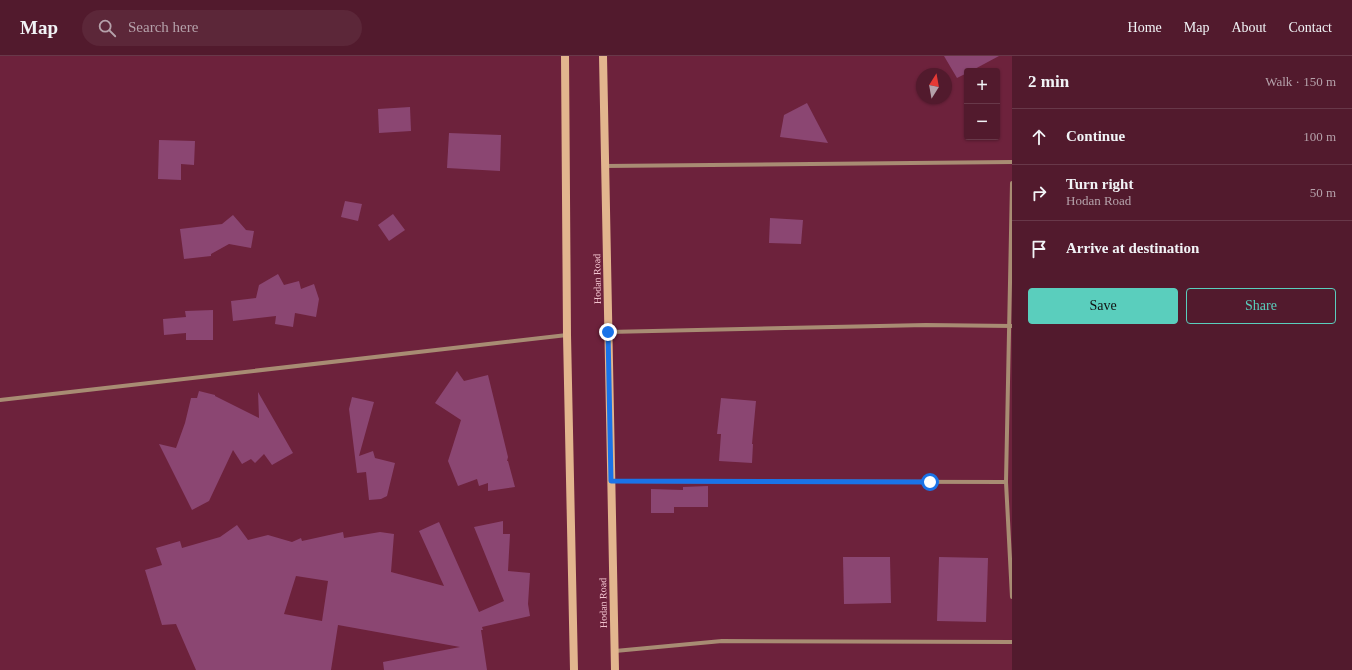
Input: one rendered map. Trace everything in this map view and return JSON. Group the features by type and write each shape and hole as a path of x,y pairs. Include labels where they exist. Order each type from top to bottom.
{"main road":[{"path":"565,56 567,335 574,670"},
{"name":"Hodan Road","path":"604,56 615,670"}],"street":[{"path":"606,166 1012,162"},
{"path":"1012,183 1011,326 1006,482 1012,597"},
{"path":"608,332 926,325 1011,326"},
{"path":"0,400 567,335"},
{"path":"611,481 1006,482"},
{"path":"614,651 722,641 1012,642"}],"building":[{"path":"944,56 999,56 977,68 964,68 964,74 957,78"},
{"path":"807,103 828,143 780,137 784,115"},
{"path":"410,107 411,131 379,133 378,109"},
{"path":"449,133 501,135 500,171 447,168"},
{"path":"159,140 195,141 194,165 181,164 181,180 158,179"},
{"path":"345,201 362,204 358,221 341,217"},
{"path":"393,214 405,230 389,241 378,225"},
{"path":"233,215 246,230 254,231 251,248 229,244 211,254 211,256 184,259 180,229 222,224"},
{"path":"770,218 803,220 801,244 769,243"},
{"path":"278,274 284,285 299,281 301,289 314,284 319,299 316,317 295,313 293,327 275,324 276,316 233,321 231,301 256,298 259,285"},
{"path":"213,310 213,340 186,340 186,333 164,335 163,319 186,317 185,311"},
{"path":"457,371 464,381 488,375 508,457 507,461 515,487 488,491 488,483 479,486 477,479 458,486 448,461 461,420 435,403"},
{"path":"199,391 215,395 259,418 258,392 293,453 272,465 264,454 255,463 251,459 242,464 233,450 209,501 192,510 159,444 176,448 185,423 191,398 197,398"},
{"path":"352,397 374,402 359,456 373,451 375,458 395,463 387,496 381,499 369,500 366,472 357,473 349,409"},
{"path":"721,398 756,401 752,444 752,463 719,461 721,434 717,434"},
{"path":"708,486 708,507 674,507 674,513 651,513 651,489 683,490 683,487"},
{"path":"503,521 503,534 510,534 508,571 530,573 528,604 530,616 482,627 483,630 481,630 487,670 384,670 383,662 460,647 338,625 331,670 196,670 176,624 162,625 145,570 162,565 156,548 180,541 182,548 220,537 237,525 248,540 268,535 292,542 301,538 302,541 343,532 344,538 380,532 394,534 391,572 444,586 419,531 439,522 479,612 504,601 474,527","holes":["296,576 328,581 322,621 284,614"]},
{"path":"843,557 890,557 891,603 844,604"},
{"path":"939,557 988,558 986,622 937,621"}],"route":[{"path":"608,332 611,481 930,482"}]}
